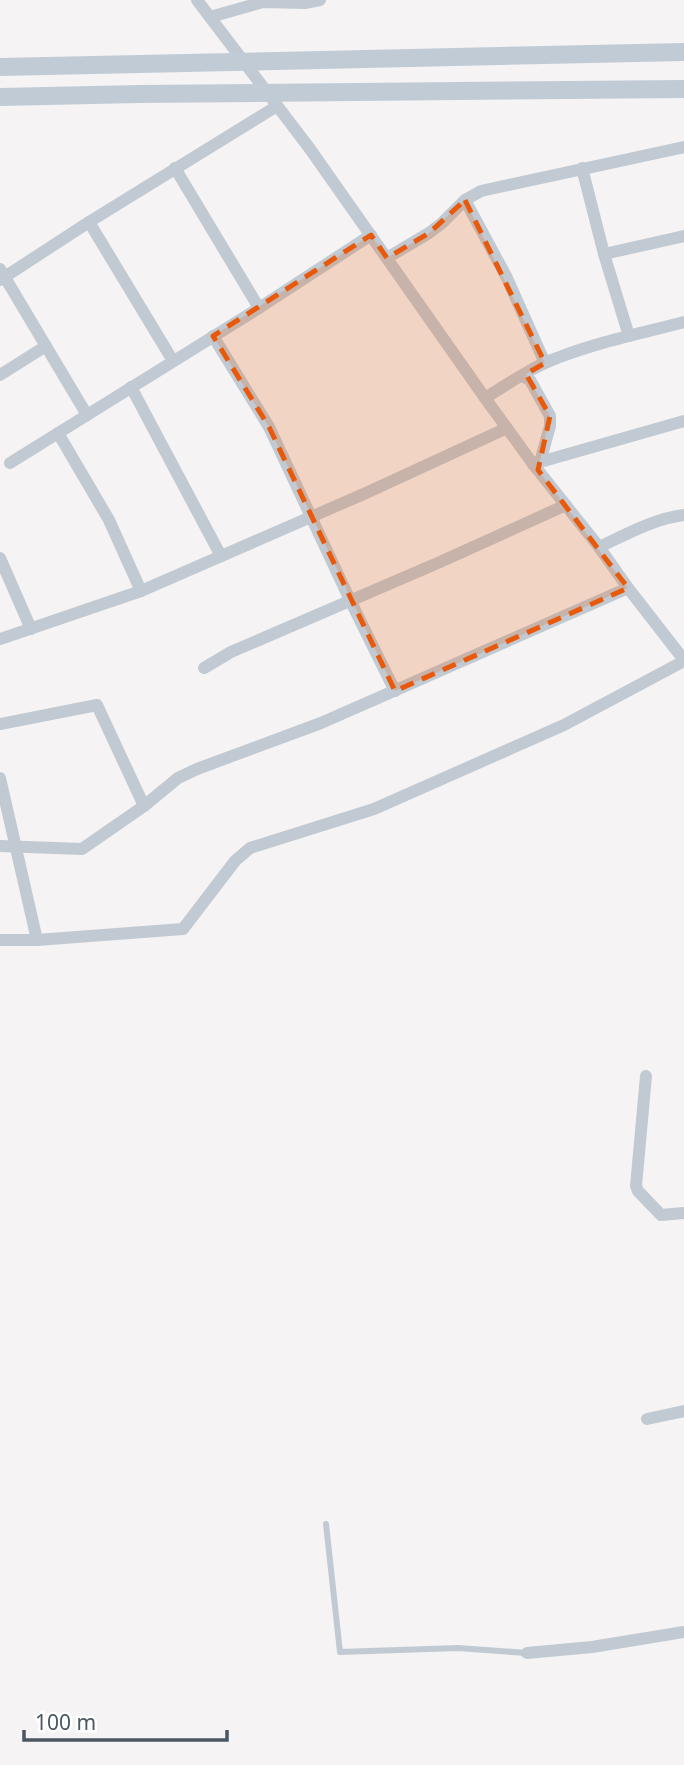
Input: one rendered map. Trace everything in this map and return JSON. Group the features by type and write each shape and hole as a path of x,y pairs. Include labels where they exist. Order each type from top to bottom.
{"main road":[{"path":"0,66 684,52"},
{"path":"0,97 272,99 684,89"}],"street":[{"path":"0,940 37,940 183,929 235,861 250,848 374,809 564,725 684,660 537,463 507,428 310,149 197,0"},
{"path":"209,17 263,2 305,4 320,0"},
{"path":"87,415 2,275 174,169 272,99"},
{"path":"387,258 429,233 465,200 481,191 684,147"},
{"path":"582,168 629,336"},
{"path":"174,169 259,308"},
{"path":"465,200 506,276 545,363"},
{"path":"89,222 173,361"},
{"path":"10,463 371,235"},
{"path":"604,254 684,236"},
{"path":"485,398 559,357 684,322"},
{"path":"213,336 270,427 395,691"},
{"path":"0,375 46,346"},
{"path":"523,376 530,380 551,416 537,463"},
{"path":"131,387 221,556"},
{"path":"537,463 684,421"},
{"path":"0,639 141,592 507,428"},
{"path":"58,433 109,520 141,592"},
{"path":"204,668 231,652 566,505"},
{"path":"599,547 650,523 684,515"},
{"path":"0,558 31,629"},
{"path":"0,846 82,849 144,806 178,778 321,723 628,588"},
{"path":"0,724 97,705 144,806"},
{"path":"0,778 37,940"},
{"path":"646,1076 636,1186 661,1215 684,1213"},
{"path":"647,1419 684,1411"},
{"path":"527,1653 592,1647 684,1632"}],"lane":[{"path":"326,1524 340,1652 458,1648 527,1653"}],"highlighted area":[{"path":"465,200 545,363 526,374 550,416 538,470 628,588 395,691 269,427 213,336 371,235 387,258 429,233"}]}
